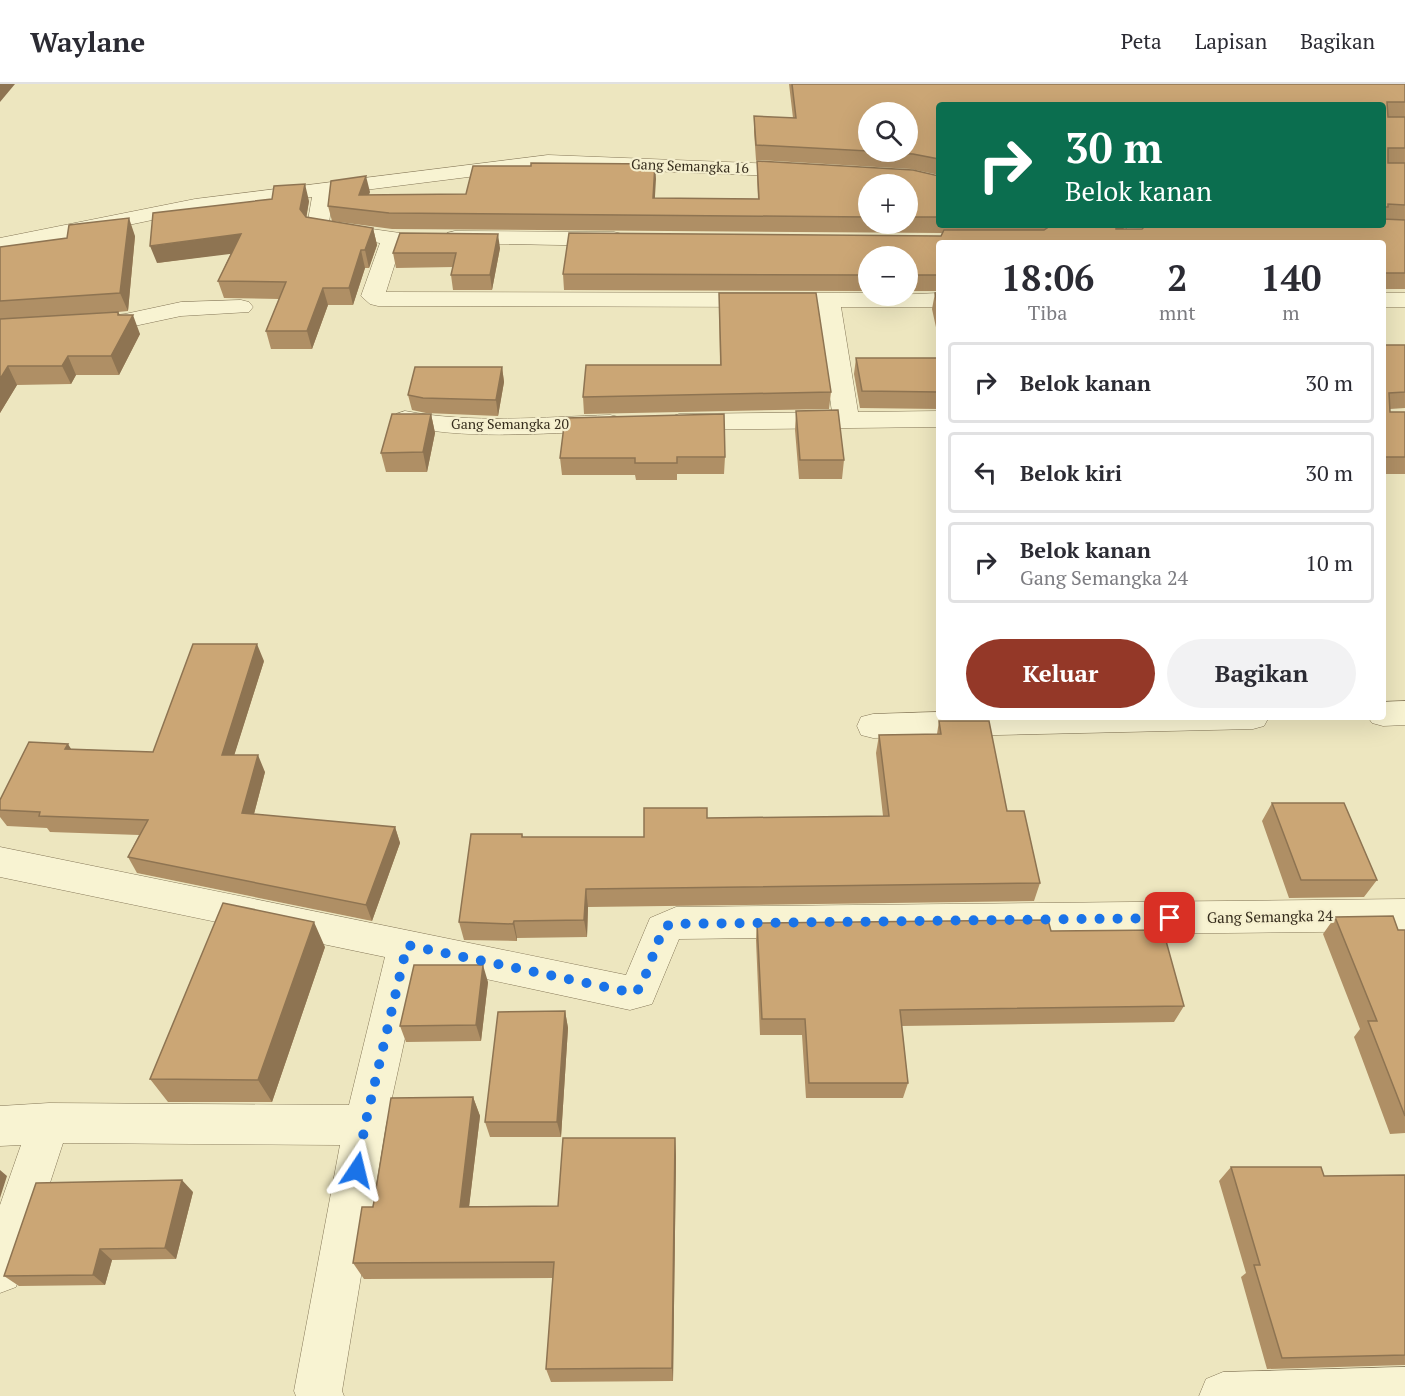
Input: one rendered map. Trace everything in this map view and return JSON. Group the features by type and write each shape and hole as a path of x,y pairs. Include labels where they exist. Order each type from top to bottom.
{"street":[{"name":"Gang Semangka 16","path":"0,245 195,205 323,191 548,161 818,172"},
{"path":"323,191 318,226 320,228 392,238 416,238"},
{"path":"1127,240 1139,228"},
{"path":"392,238 374,294 375,298 936,300"},
{"path":"440,238 630,240"},
{"path":"828,300 846,418"},
{"path":"1386,300 1405,300"},
{"path":"0,329 98,324 125,321 181,309 241,307"},
{"name":"Gang Semangka 20","path":"405,419 426,423 503,426 846,418 936,419"},
{"path":"1386,714 1405,713"},
{"path":"873,726 1126,720"},
{"path":"0,862 407,945 365,1125 318,1391 320,1396"},
{"name":"Gang Semangka 24","path":"407,945 634,993 641,987 663,929 676,923 1405,915"},
{"path":"0,1126 49,1123 365,1125"},
{"path":"0,1271 49,1123"},
{"path":"1223,1396 1405,1391"}],"building":[{"path":"792,84 1405,84 1405,102 1387,102 1388,117 1405,117 1405,148 1388,148 1388,163 1405,163 1405,205 1388,204 1386,207 1386,102 936,102 936,158 918,155 918,102 858,102 858,150 756,145 754,116 796,118"},
{"path":"757,161 913,170 936,175 936,217 918,217 918,174 858,174 858,217 389,213 328,206 331,181 366,176 359,195 466,194 473,166 531,166 531,163 655,164 653,198 759,199"},
{"path":"305,184 300,209 306,217 373,228 365,250 361,250 349,288 323,288 307,331 266,331 286,282 218,281 241,234 150,246 153,213 272,199 274,186"},
{"path":"129,218 120,293 0,301 0,247 67,238 69,225"},
{"path":"1386,219 1405,220 1405,273 1386,273 1386,240 936,240 936,275 918,275 918,246 858,246 858,275 563,274 569,233 941,236 944,230 1386,228"},
{"path":"400,233 498,234 490,275 451,275 456,253 393,253"},
{"path":"719,293 816,293 831,392 583,397 586,365 721,365"},
{"path":"118,312 118,315 133,315 111,356 68,356 62,366 8,366 0,379 0,319"},
{"path":"1386,345 1405,345 1405,392 1389,393 1390,412 1405,412 1405,457 1386,457"},
{"path":"856,358 936,358 936,392 862,391"},
{"path":"415,367 502,367 496,400 423,398 408,395"},
{"path":"838,410 844,460 800,460 796,411"},
{"path":"392,414 431,414 423,452 381,453"},
{"path":"724,414 725,457 677,457 677,463 635,463 635,458 560,458 565,418"},
{"path":"193,644 257,644 222,755 258,755 242,813 395,827 366,905 128,857 148,820 39,816 40,812 0,810 0,800 29,742 68,744 65,749 153,752"},
{"path":"939,721 989,721 1007,811 1024,811 1040,883 586,889 584,920 514,921 513,924 459,922 471,834 522,834 522,837 644,837 644,808 707,808 707,818 889,816 879,735 941,734"},
{"path":"1272,803 1344,803 1377,880 1301,880"},
{"path":"223,903 314,922 258,1080 150,1079"},
{"path":"1393,916 1398,930 1405,930 1405,1116 1368,1021 1377,1021 1335,917"},
{"path":"1048,920 1051,931 1163,930 1184,1006 900,1010 908,1083 809,1083 805,1019 762,1019 757,923"},
{"path":"414,965 483,965 476,1025 400,1026"},
{"path":"565,1011 557,1122 485,1122 498,1012"},
{"path":"473,1097 460,1207 558,1206 563,1138 675,1138 672,1368 546,1369 554,1262 353,1263 362,1207 373,1207 391,1098"},
{"path":"1231,1167 1321,1167 1324,1176 1405,1175 1405,1355 1282,1358 1254,1265 1260,1265"},
{"path":"182,1180 165,1248 100,1249 93,1275 4,1276 36,1183"}],"route":[{"path":"357,1170 365,1125 407,945 634,993 638,992 641,987 663,929 676,923 1170,918"}]}
